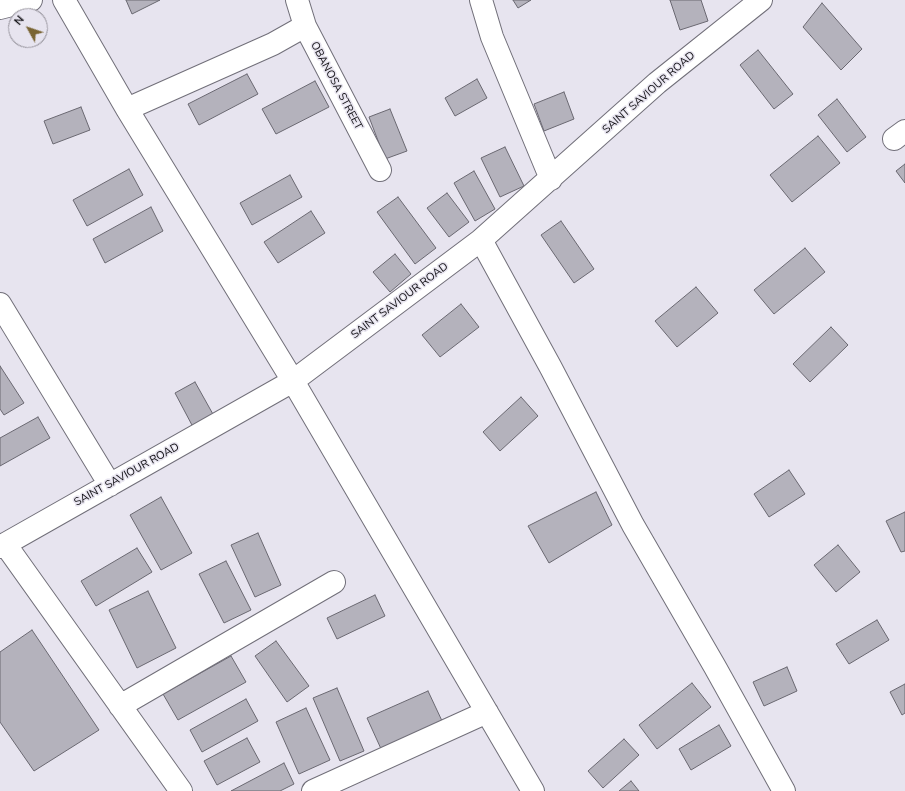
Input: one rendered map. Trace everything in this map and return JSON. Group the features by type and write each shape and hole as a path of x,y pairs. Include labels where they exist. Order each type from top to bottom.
{"street":[{"path":"0,8 31,0"},
{"path":"64,0 127,109 293,381 534,791"},
{"name":"OBANOSA STREET","path":"297,0 305,26 380,170"},
{"path":"480,0 492,37 551,179"},
{"name":"SAINT SAVIOUR ROAD","path":"2,545 293,381 481,240 657,83 762,0"},
{"path":"127,109 273,44 305,26"},
{"path":"481,240 551,368 632,526 715,667 784,791"},
{"path":"3,317 110,485"},
{"path":"2,545 181,791"},
{"path":"120,706 334,582"},
{"path":"313,791 487,712"}],"building":[{"path":"126,0 160,0 132,14"},
{"path":"513,0 531,0 518,8"},
{"path":"670,0 701,0 708,21 680,30"},
{"path":"822,3 862,49 841,70 803,27"},
{"path":"758,50 793,94 774,109 740,65"},
{"path":"247,74 258,94 199,125 188,104"},
{"path":"477,79 487,98 455,116 445,98"},
{"path":"315,81 329,107 276,134 262,109"},
{"path":"564,92 574,119 544,131 534,104"},
{"path":"837,99 866,137 847,152 818,115"},
{"path":"81,107 90,130 53,144 44,121"},
{"path":"390,109 407,151 385,159 369,117"},
{"path":"818,136 840,163 792,202 770,175"},
{"path":"505,147 524,186 500,197 481,158"},
{"path":"905,164 905,183 896,171"},
{"path":"129,169 143,195 87,226 73,200"},
{"path":"474,171 495,209 475,221 454,183"},
{"path":"290,175 302,197 252,225 240,203"},
{"path":"447,193 469,222 449,237 427,208"},
{"path":"398,197 436,248 415,264 377,212"},
{"path":"151,207 163,231 105,263 93,239"},
{"path":"311,211 325,233 278,263 264,242"},
{"path":"561,221 594,269 574,283 541,235"},
{"path":"805,248 825,272 774,314 754,290"},
{"path":"395,254 411,274 390,292 373,272"},
{"path":"696,287 718,313 677,347 655,321"},
{"path":"461,304 479,327 440,357 422,335"},
{"path":"831,327 848,345 810,382 793,364"},
{"path":"0,366 24,403 4,415 0,409"},
{"path":"195,382 214,416 193,427 175,393"},
{"path":"521,397 538,416 500,451 483,432"},
{"path":"38,417 50,438 0,466 0,438"},
{"path":"789,470 805,494 769,517 754,494"},
{"path":"596,492 612,525 549,563 528,526"},
{"path":"161,497 192,553 161,570 130,515"},
{"path":"905,512 905,551 901,552 886,521"},
{"path":"258,533 281,585 255,597 231,545"},
{"path":"838,545 860,572 836,592 814,565"},
{"path":"137,548 152,572 96,606 81,581"},
{"path":"226,561 251,610 224,623 199,574"},
{"path":"148,591 176,648 137,668 109,610"},
{"path":"375,595 385,616 337,639 327,618"},
{"path":"877,620 889,640 849,664 836,644"},
{"path":"32,630 99,730 34,771 0,722 0,652"},
{"path":"276,641 309,686 287,702 255,656"},
{"path":"231,656 246,682 178,720 163,694"},
{"path":"787,667 797,691 764,706 753,682"},
{"path":"692,683 711,707 657,749 639,725"},
{"path":"905,684 905,713 902,715 890,692"},
{"path":"337,688 364,751 340,761 313,698"},
{"path":"428,691 443,723 382,751 367,718"},
{"path":"246,699 258,721 202,752 190,730"},
{"path":"306,708 330,760 299,774 276,722"},
{"path":"719,725 731,746 691,770 679,749"},
{"path":"247,738 260,762 217,785 204,761"},
{"path":"624,739 639,755 603,788 588,771"},
{"path":"284,763 294,784 280,791 231,791"},
{"path":"631,781 639,791 619,791"}]}
